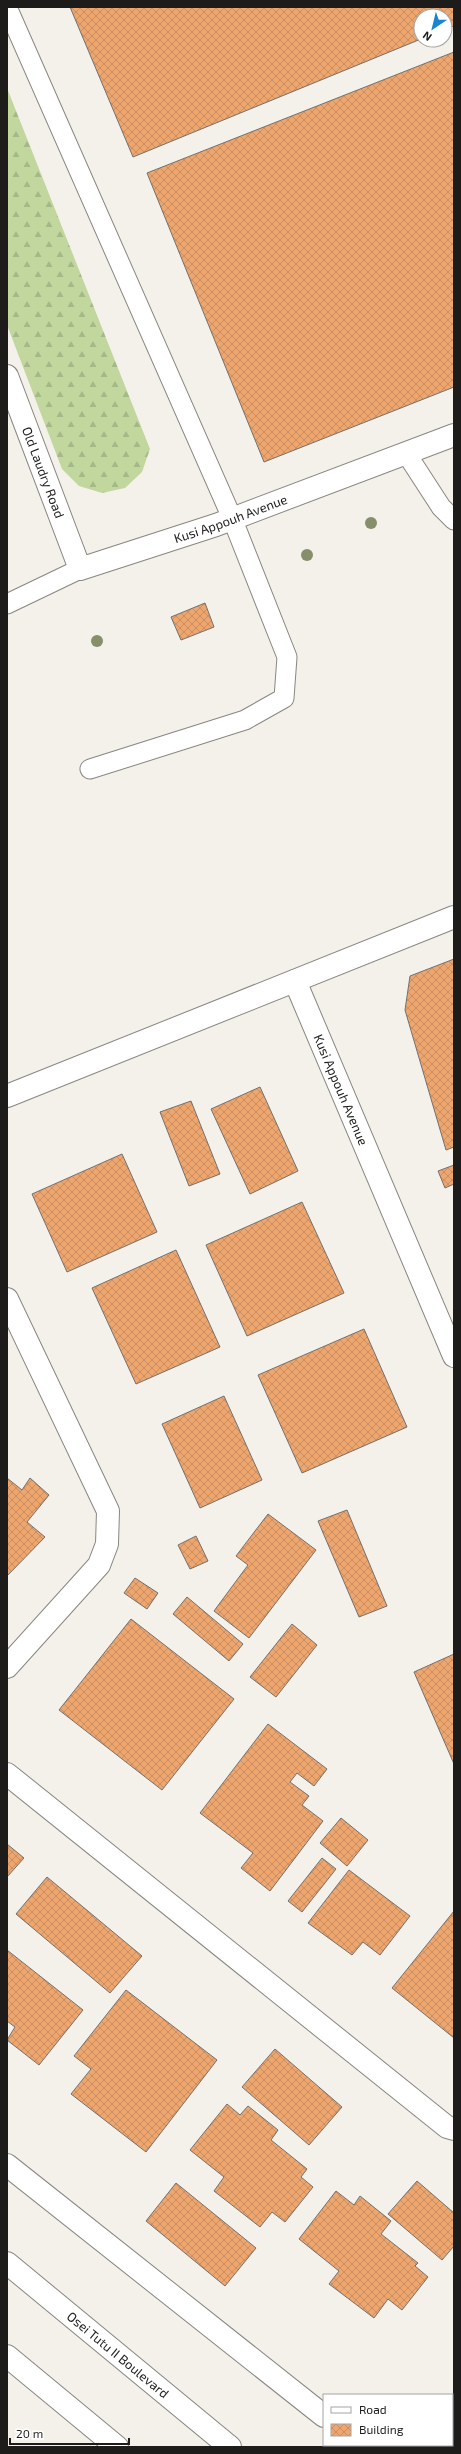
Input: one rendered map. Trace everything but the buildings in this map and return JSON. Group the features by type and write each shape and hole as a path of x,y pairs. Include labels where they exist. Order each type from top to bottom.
{"main road":[{"name":"Old Laudry Road","path":"7,376 80,570"},
{"name":"Kusi Appouh Avenue","path":"80,570 232,518 454,435"},
{"path":"7,1096 454,917"},
{"name":"Kusi Appouh Avenue","path":"295,981 454,1356"},
{"path":"7,1299 108,1511 106,1544 99,1565 7,1667"},
{"path":"7,1774 446,2127 454,2129"},
{"path":"7,2165 323,2415"},
{"name":"Osei Tutu II Boulevard","path":"7,2263 230,2447"},
{"path":"7,2356 117,2447"}],"lane":[{"path":"7,7 232,518 287,656 284,698 245,720 90,769"},
{"path":"406,453 441,507 454,520"},
{"name":"Kusi Appouh Avenue","path":"7,604 80,570"}],"green space":[{"path":"7,88 150,449 142,472 125,488 102,493 79,486 62,469 7,325"}]}
